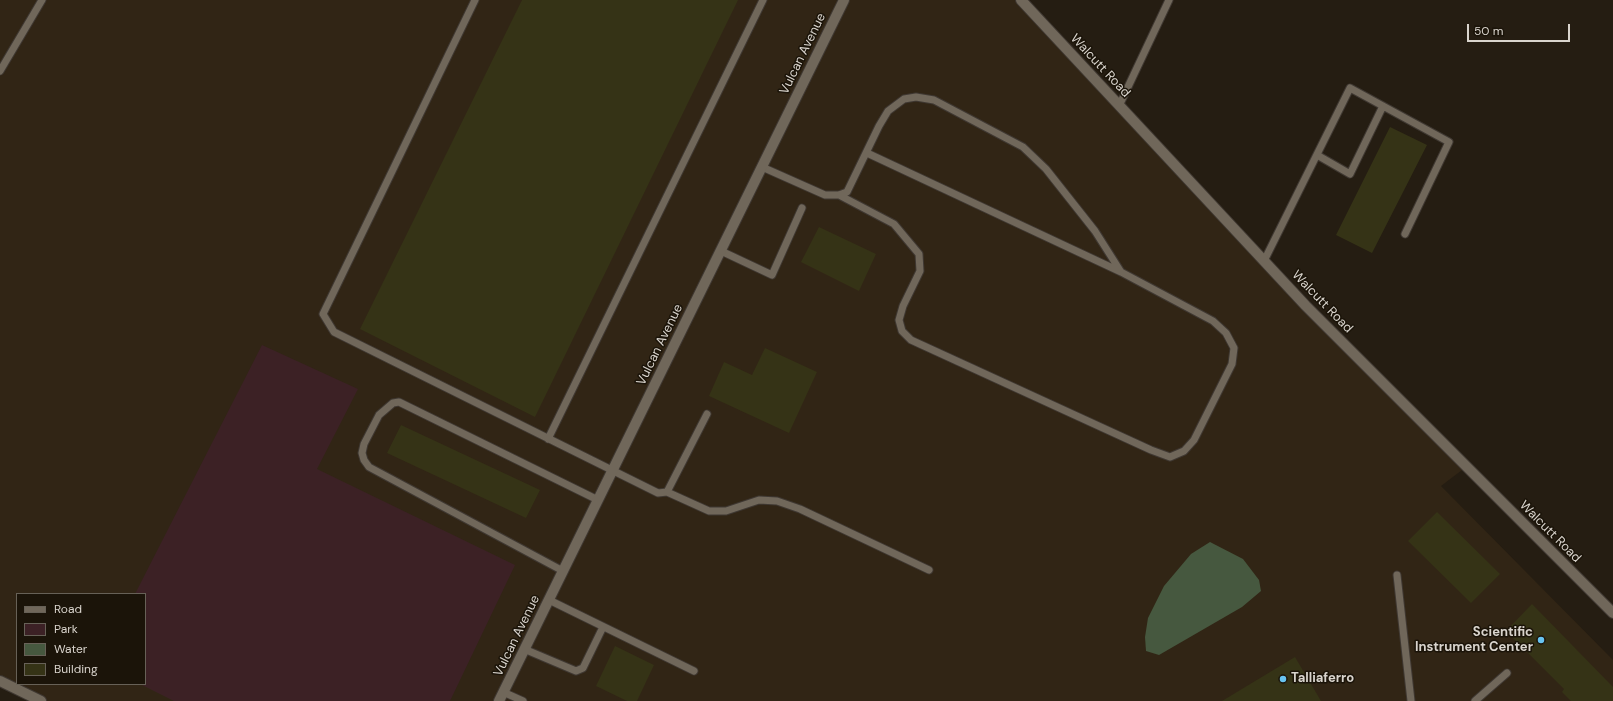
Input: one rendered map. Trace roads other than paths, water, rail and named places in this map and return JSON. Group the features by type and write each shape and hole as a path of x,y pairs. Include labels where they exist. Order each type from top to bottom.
{"street":[{"name":"Vulcan Avenue","path":"501,696 844,0"},
{"name":"Walcutt Road","path":"1021,0 1312,312 1613,613"},
{"path":"0,681 41,701"}],"lane":[{"path":"0,72 42,0"},
{"path":"475,0 323,314 334,332 658,493 667,492 709,511 726,512 759,500 777,501 800,509 929,570"},
{"path":"548,439 763,0"},
{"path":"1119,106 1169,0"},
{"path":"1264,261 1350,88 1449,142 1405,234"},
{"path":"762,167 825,195 839,195 847,192 879,126 888,111 904,99 916,97 934,100 1023,147 1033,155 1046,168 1094,231 1121,272"},
{"path":"1317,155 1350,174 1383,106"},
{"path":"839,195 894,224 919,254 920,271 903,306 899,320 902,331 911,340 1170,458 1184,451 1194,440 1232,364 1234,348 1226,333 1213,321 1121,272 867,153"},
{"path":"720,251 772,275 802,208"},
{"path":"563,572 369,467 364,460 362,453 364,444 379,415 393,403 399,402 598,500"},
{"path":"667,492 707,414"},
{"path":"1397,575 1411,701"},
{"path":"549,600 694,671"},
{"path":"524,649 576,671 583,668 603,626"},
{"path":"1475,701 1507,673"},
{"path":"501,696 523,701"}],"water":[{"path":"1210,542 1243,559 1259,580 1261,591 1242,607 1159,655 1146,651 1145,637 1148,618 1164,586 1191,554"}],"place":[{"name":"Scientific Instrument Center","path":"1541,640"},
{"name":"Talliaferro","path":"1283,679"}]}
